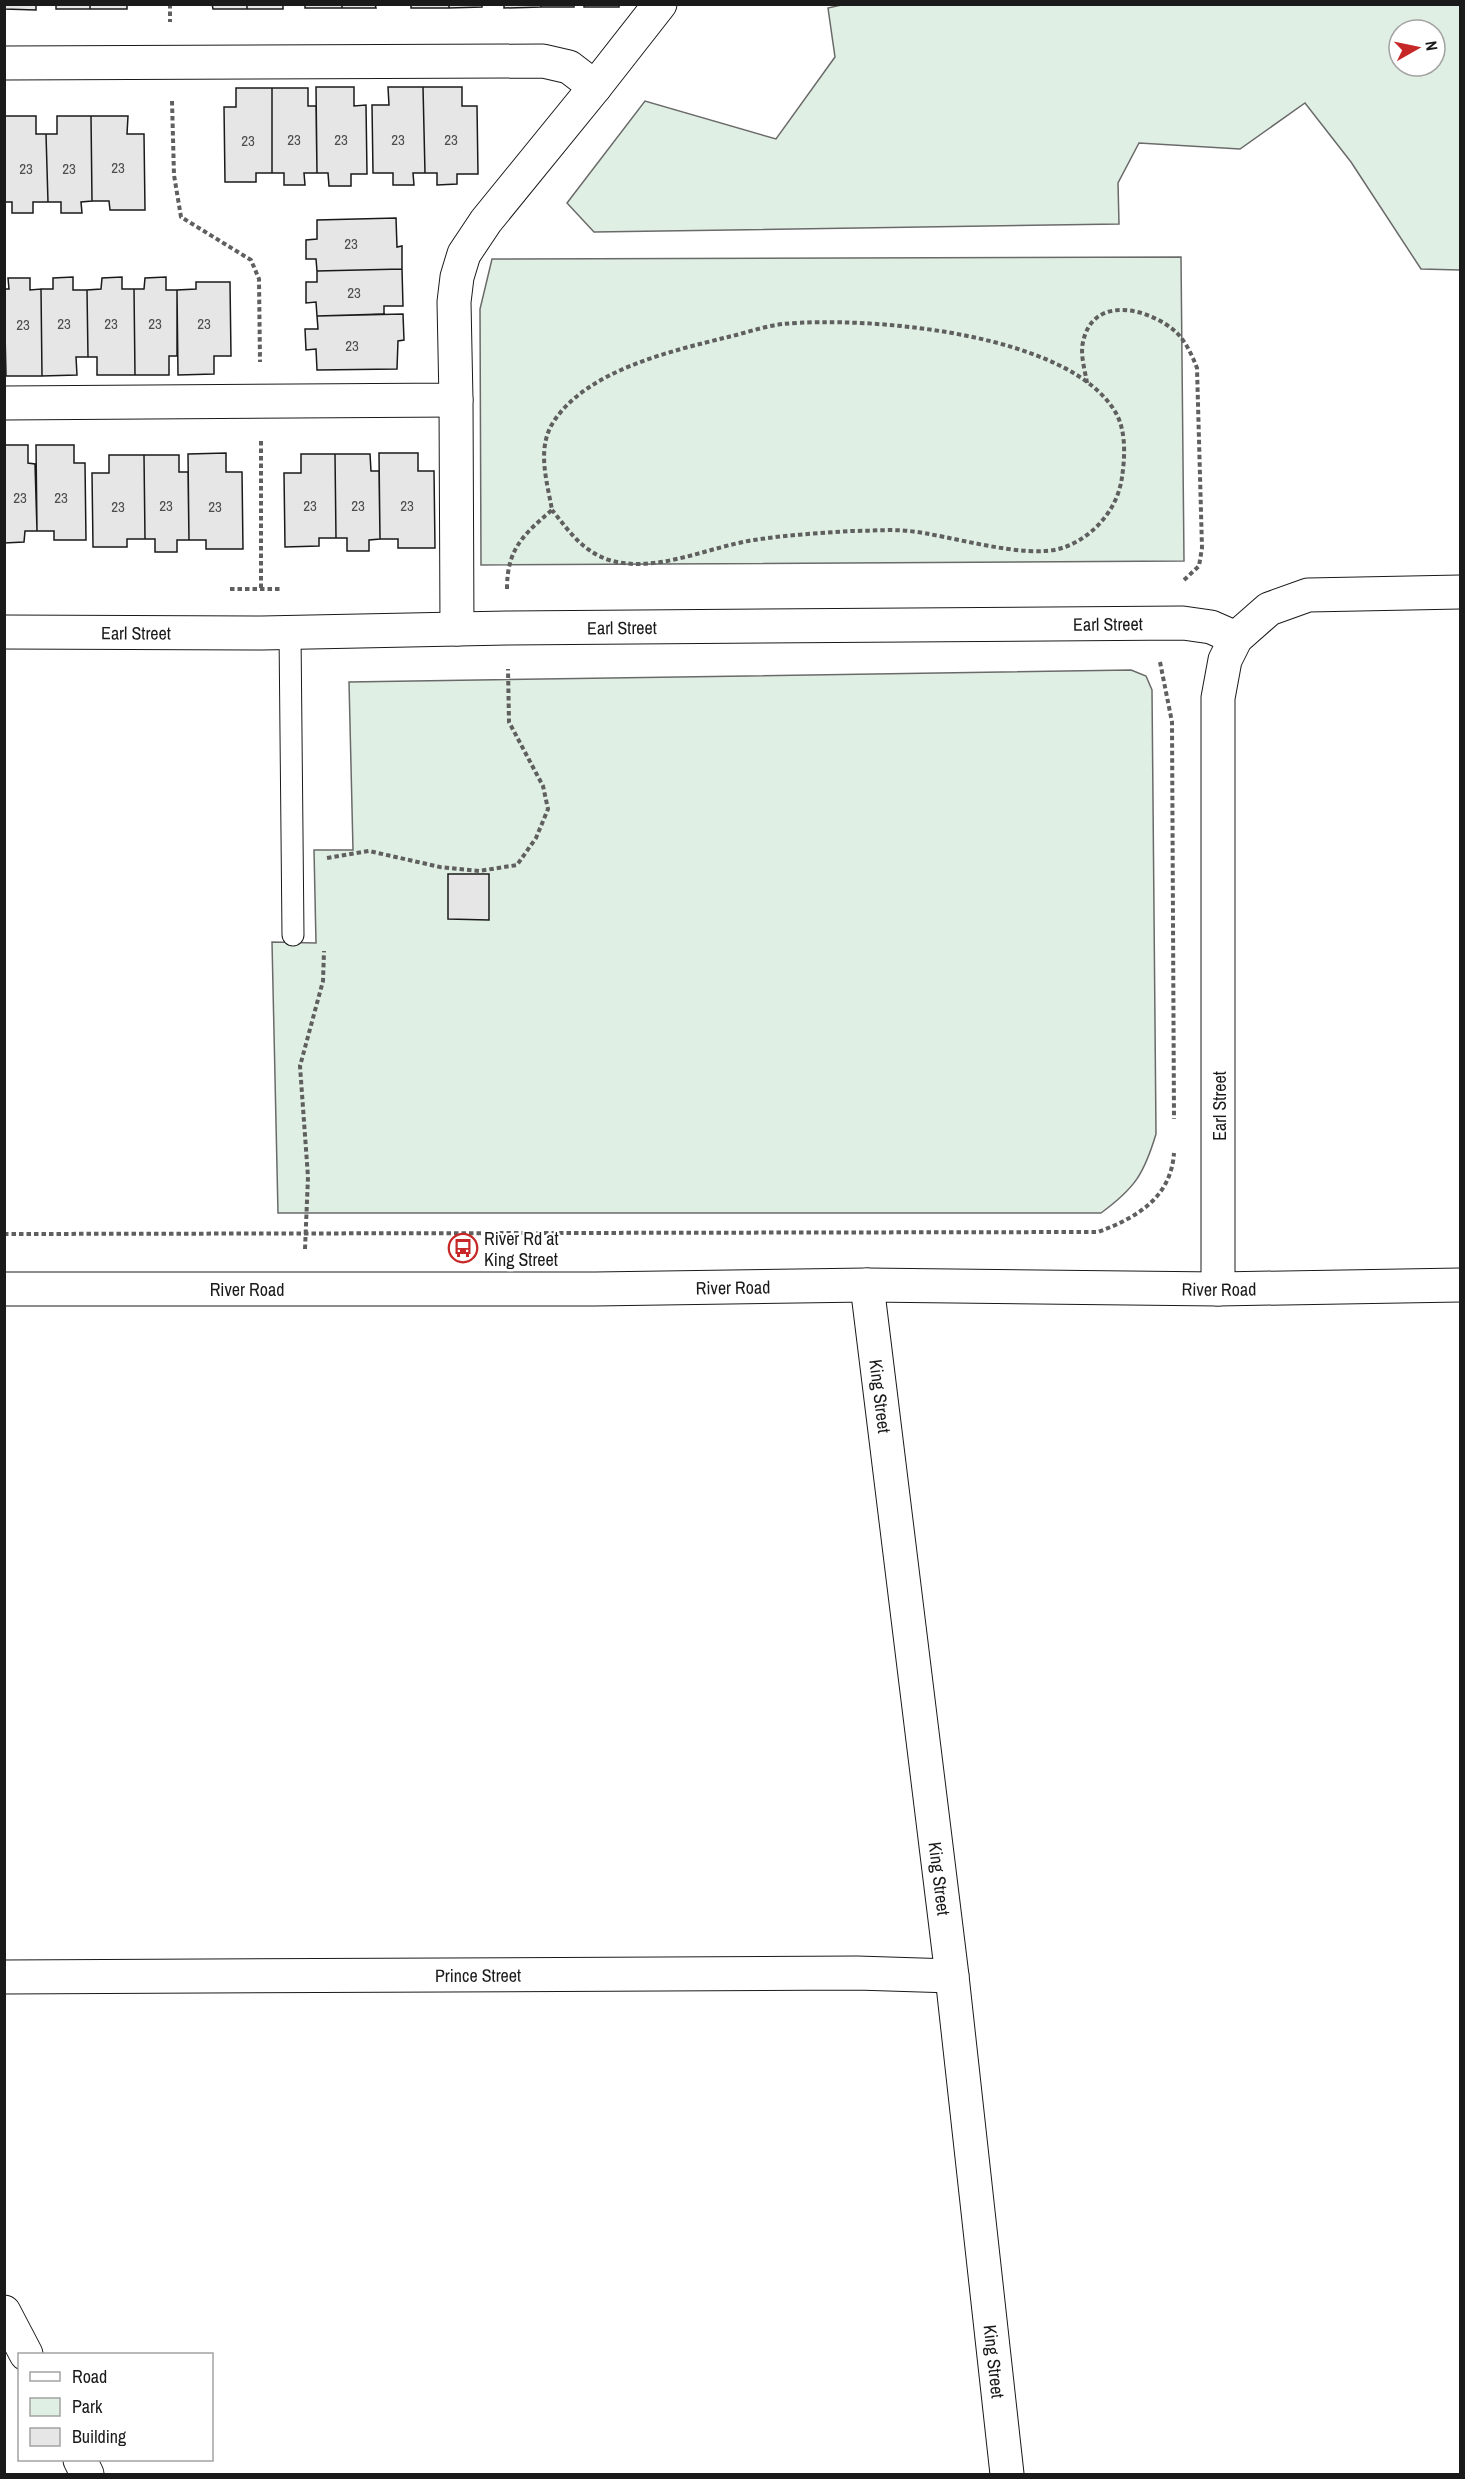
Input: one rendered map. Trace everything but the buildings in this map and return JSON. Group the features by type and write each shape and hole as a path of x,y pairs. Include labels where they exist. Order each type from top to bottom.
{"street":[{"path":"457,629 454,302 457,277 464,254 486,221 660,4"},
{"path":"4,63 543,61 569,67 595,87"},
{"path":"4,403 456,400"},
{"name":"Earl Street","path":"1218,1289 1218,698 1225,660 1236,638 1269,609 1308,595 1461,592"},
{"name":"Earl Street","path":"4,632 276,632 1183,623 1211,627 1236,638"},
{"name":"River Road","path":"4,1289 867,1285 1218,1289 1461,1286"},
{"name":"King Street","path":"867,1285 952,1976 1007,2475"},
{"name":"Prince Street","path":"4,1977 811,1973 952,1976"},
{"path":"4,2312 25,2353"},
{"path":"80,2461 87,2475"}],"lane":[{"path":"276,632 292,935"}],"path":[{"path":"170,4 174,175 181,217 251,260 259,279 261,589 276,632"},
{"path":"1087,383 1083,341 1093,321 1109,310 1129,309 1146,313 1176,332 1191,351 1197,368 1202,548 1199,566 1191,576 1180,583"},
{"path":"226,589 284,589"},
{"path":"457,589 519,589"},
{"path":"1159,656 1172,723 1174,1121"},
{"path":"4,1234 1098,1232 1123,1223 1149,1207 1166,1185 1174,1156 1174,1145"}],"green space":[{"path":"841,5 1460,5 1460,270 1421,269 1351,162 1305,103 1240,149 1139,143 1118,183 1119,224 594,232 567,203 645,101 776,139 835,57 828,8"},
{"path":"1181,257 1184,561 481,565 480,309 492,259"},
{"path":"1131,670 1146,676 1152,690 1156,1134 1147,1160 1137,1179 1122,1196 1101,1213 278,1213 272,942 316,943 314,850 353,850 349,682"}],"place":[{"name":"River Rd at King Street","path":"463,1248"}]}
